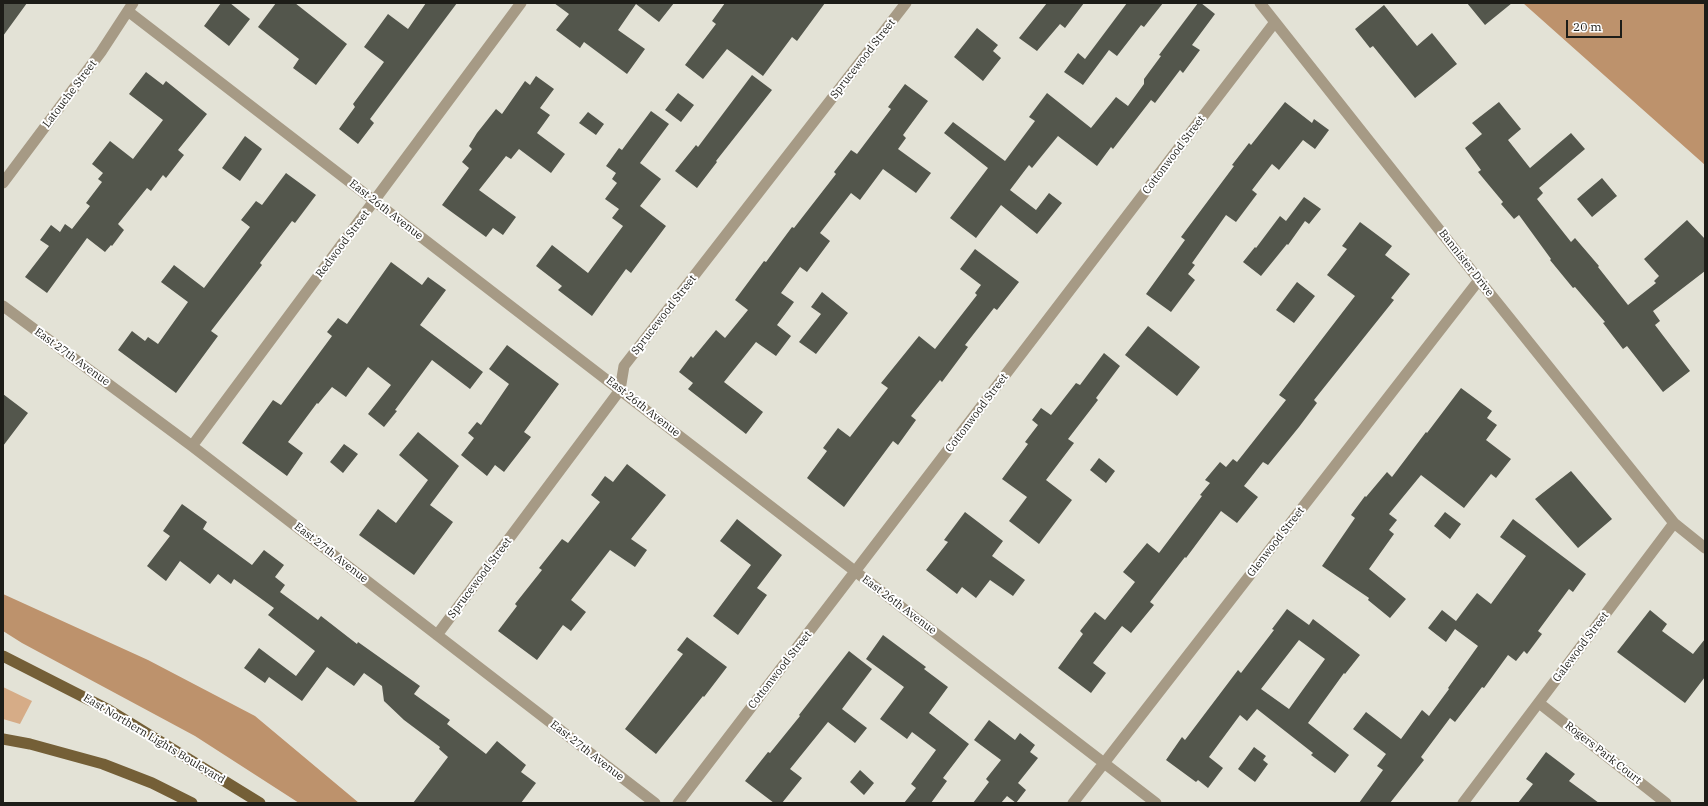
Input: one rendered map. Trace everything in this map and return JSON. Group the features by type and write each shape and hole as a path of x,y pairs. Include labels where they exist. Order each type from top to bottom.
{"main road":[{"name":"East Northern Lights Boulevard","path":"3,656 109,710 260,803"},
{"path":"3,739 30,744 103,764 152,783 192,803"}],"street":[{"name":"Redwood Street","path":"192,446 521,3"},
{"name":"Sprucewood Street","path":"437,635 620,390 624,366 906,3"},
{"name":"Bannister Drive","path":"1260,3 1479,280 1674,523"},
{"name":"East 26th Avenue","path":"131,7 375,201 1156,803"},
{"name":"Latouche Street","path":"3,183 101,52 131,7"},
{"name":"Cottonwood Street","path":"678,803 1275,22"},
{"name":"Glenwood Street","path":"1072,803 1479,280"},
{"name":"East 27th Avenue","path":"3,306 192,446 655,803"},
{"path":"1674,523 1705,548"},
{"name":"Galewood Street","path":"1463,803 1674,523"},
{"name":"Rogers Park Court","path":"1539,704 1666,803"}],"shaded area":[{"path":"1523,3 1705,3 1705,165"},
{"path":"3,594 148,660 255,716 359,803 299,803 195,736 22,643 3,631"},
{"path":"3,687 32,701 20,724 3,719"}],"building":[{"path":"3,3 27,3 3,36"},
{"path":"221,3 230,3 250,19 229,46 204,26"},
{"path":"276,3 295,3 347,44 316,85 293,68 299,59 258,27"},
{"path":"426,3 457,3 370,119 374,123 358,144 339,129 355,107 353,104 384,62 364,47 388,14 408,29"},
{"path":"554,3 674,3 659,22 636,4 618,30 645,49 627,74 584,42 580,48 556,30 569,14"},
{"path":"725,3 825,3 797,41 792,37 763,76 727,49 703,79 685,65 716,24 712,21"},
{"path":"1047,3 1084,3 1065,28 1060,24 1037,51 1019,38"},
{"path":"1127,3 1163,3 1144,27 1141,25 1117,56 1109,50 1083,85 1064,72 1078,53 1085,59"},
{"path":"1198,3 1201,3 1215,14 1192,45 1200,50 1183,73 1180,70 1155,103 1151,100 1113,149 1111,147 1097,166 1058,136 1032,168 1029,165 1010,190 1036,210 1049,193 1062,203 1037,234 1001,205 976,238 950,218 988,168 944,133 953,122 1005,161 1035,121 1029,117 1047,93 1091,128 1116,97 1128,106 1144,84 1144,79 1161,56 1159,55"},
{"path":"1467,3 1512,3 1485,25"},
{"path":"1384,5 1417,46 1432,33 1457,64 1415,98 1373,46 1370,48 1355,29"},
{"path":"977,28 998,45 993,51 1001,58 983,81 954,57"},
{"path":"146,72 163,85 166,81 207,114 178,150 184,155 166,178 163,175 151,191 147,188 118,224 124,230 112,246 111,245 105,252 87,238 47,293 25,277 49,246 40,240 51,225 60,232 65,224 72,229 90,206 86,203 102,182 98,179 103,173 92,164 110,141 133,159 163,120 129,94"},
{"path":"752,75 772,90 716,161 717,162 697,188 675,171 696,145 698,147"},
{"path":"536,76 554,89 540,108 550,115 537,133 565,154 551,173 519,149 511,159 506,156 479,190 516,217 503,235 493,228 486,237 442,205 469,168 462,162 472,149 469,146 477,133 496,109 502,114 525,81 530,85"},
{"path":"905,84 928,101 903,135 906,138 898,149 931,173 916,193 883,169 860,200 851,193 820,233 830,241 807,272 800,267 781,293 794,302 777,325 791,336 776,356 756,342 724,382 763,412 746,434 688,389 693,383 679,372 691,356 693,358 716,330 725,338 748,310 735,300 764,261 766,262 792,227 794,228 836,174 834,172 851,150 857,154 891,109 888,107"},
{"path":"678,93 694,105 681,122 665,110"},
{"path":"1285,102 1312,123 1314,119 1329,130 1315,149 1303,140 1279,170 1272,164 1252,190 1257,194 1236,222 1226,215 1192,263 1195,265 1188,274 1195,280 1171,312 1146,294 1185,240 1181,237 1234,166 1232,165 1249,143 1251,145"},
{"path":"1499,102 1521,129 1508,140 1530,168 1571,133 1585,149 1539,188 1543,193 1537,199 1571,242 1575,238 1599,266 1598,267 1628,305 1656,283 1654,281 1659,276 1644,259 1687,220 1705,239 1705,271 1653,311 1660,321 1655,325 1690,371 1663,392 1627,346 1623,349 1603,323 1605,322 1575,287 1573,288 1550,260 1551,259 1519,215 1514,219 1501,204 1503,202 1478,172 1481,170 1465,148 1482,134 1472,123"},
{"path":"651,111 669,124 640,163 661,179 640,206 666,226 631,273 626,269 592,316 558,290 562,286 536,266 552,245 588,273 623,226 612,218 619,209 605,199 617,183 612,179 616,173 606,166 619,148 622,150"},
{"path":"588,112 604,124 596,135 579,123"},
{"path":"245,136 262,149 240,181 222,168"},
{"path":"286,173 316,195 295,223 292,221 260,263 262,265 211,331 218,336 176,393 118,350 132,331 145,341 148,337 158,344 188,302 161,282 174,265 204,288 250,227 241,220 256,201 262,205"},
{"path":"1602,178 1617,196 1592,217 1577,199"},
{"path":"1304,197 1321,209 1309,224 1305,221 1288,245 1287,244 1261,276 1243,262 1255,247 1256,248 1280,216 1286,221"},
{"path":"1360,222 1392,246 1385,255 1410,274 1391,298 1394,300 1314,400 1317,403 1299,427 1268,465 1263,462 1244,486 1258,497 1237,523 1221,511 1186,558 1185,557 1150,602 1154,605 1131,633 1122,626 1093,663 1106,673 1091,693 1058,668 1083,634 1080,631 1095,612 1105,620 1135,582 1123,572 1147,543 1159,553 1202,496 1200,495 1210,483 1205,480 1220,462 1226,467 1233,459 1237,462 1286,400 1279,395 1355,296 1327,275 1347,249 1342,246"},
{"path":"975,249 1019,282 997,310 994,308 965,345 968,347 942,382 940,380 911,416 916,420 898,445 893,441 844,507 807,478 827,451 823,448 838,428 850,437 888,388 881,383 919,336 935,349 977,295 975,293 981,285 960,269"},
{"path":"391,262 422,285 428,277 446,290 420,325 483,372 470,389 432,360 395,410 397,411 384,427 368,414 391,385 368,367 346,397 332,387 318,404 317,403 288,442 303,453 287,476 242,443 273,400 281,405 332,336 327,332 338,318 347,324"},
{"path":"1297,282 1315,296 1294,323 1276,310"},
{"path":"822,292 848,313 816,354 799,342 821,314 811,307"},
{"path":"1148,326 1200,367 1177,396 1125,355"},
{"path":"507,345 559,384 524,432 531,437 504,472 495,465 487,476 461,455 474,438 468,433 477,422 481,425 509,384 489,369"},
{"path":"1104,353 1120,366 1096,398 1098,400 1068,439 1074,443 1046,480 1072,500 1039,544 1009,521 1027,497 1002,479 1028,444 1025,442 1038,425 1032,420 1041,408 1051,415 1076,383 1080,385"},
{"path":"1461,388 1492,411 1487,418 1497,425 1486,440 1511,459 1496,478 1491,474 1464,508 1421,475 1389,514 1397,520 1389,530 1394,534 1369,569 1406,599 1390,618 1368,600 1369,598 1322,566 1355,518 1351,515 1365,496 1366,497 1387,472 1392,477"},
{"path":"3,394 28,413 3,446"},
{"path":"418,432 459,466 430,505 453,522 414,575 359,535 378,509 396,523 428,480 399,455"},
{"path":"344,444 358,454 343,473 330,462"},
{"path":"1099,458 1115,471 1106,483 1090,470"},
{"path":"627,464 666,495 631,539 647,550 635,567 610,550 571,600 586,612 571,631 563,625 537,660 498,631 517,606 515,604 542,570 539,568 562,539 568,543 600,502 591,495 605,476 613,482"},
{"path":"1571,471 1612,519 1578,548 1535,499"},
{"path":"182,504 207,522 203,529 252,565 264,550 284,565 275,577 285,585 280,592 318,620 321,616 357,644 358,642 420,686 414,694 450,720 447,724 486,754 497,741 526,765 521,772 536,783 521,803 413,803 448,757 439,749 440,747 404,720 384,701 382,686 364,673 354,686 327,667 302,701 269,677 265,683 244,668 259,648 296,676 315,651 268,615 274,608 234,579 231,584 218,574 210,584 180,561 166,581 147,566 170,536 163,531"},
{"path":"965,512 1003,541 992,556 1025,580 1013,596 990,580 976,598 962,587 957,594 926,570 948,542 944,540"},
{"path":"1445,512 1461,524 1450,539 1434,526"},
{"path":"737,519 782,555 757,588 767,595 738,635 713,616 751,565 720,541"},
{"path":"1513,519 1586,574 1573,592 1569,589 1538,631 1542,634 1527,654 1524,651 1516,661 1508,655 1484,688 1482,687 1455,722 1450,718 1421,757 1424,760 1390,803 1359,803 1383,770 1377,766 1386,754 1353,729 1366,712 1401,739 1422,710 1429,716 1478,646 1455,629 1446,642 1428,628 1442,610 1456,621 1477,593 1491,604 1526,556 1500,537"},
{"path":"1287,609 1309,625 1313,619 1360,655 1345,674 1344,673 1308,723 1349,755 1335,773 1311,755 1313,753 1257,709 1247,721 1240,715 1209,757 1223,768 1208,788 1198,780 1196,782 1166,760 1182,737 1185,740 1238,670 1241,673 1274,630 1272,629","holes":["1299,640 1325,659 1289,709 1261,689"]},
{"path":"1650,610 1667,624 1662,631 1693,654 1705,639 1705,677 1685,703 1617,652"},
{"path":"883,635 926,667 924,669 948,687 929,713 969,744 943,778 947,781 931,803 904,803 916,788 911,784 936,750 912,732 907,739 880,719 904,687 866,659"},
{"path":"687,637 727,667 656,754 625,729 683,654 677,650"},
{"path":"849,651 872,669 842,709 867,728 855,743 828,722 790,769 802,778 782,803 774,803 745,781 800,716 799,715"},
{"path":"989,720 1015,740 1020,733 1035,745 1030,752 1038,758 1018,783 1026,790 1016,803 1007,796 1001,803 973,803 989,782 986,779 1001,760 974,740"},
{"path":"1254,747 1266,756 1263,760 1268,764 1255,782 1238,769"},
{"path":"1546,752 1575,774 1569,781 1599,803 1518,803 1533,784 1526,779"},
{"path":"860,770 874,783 864,795 850,782"}]}
